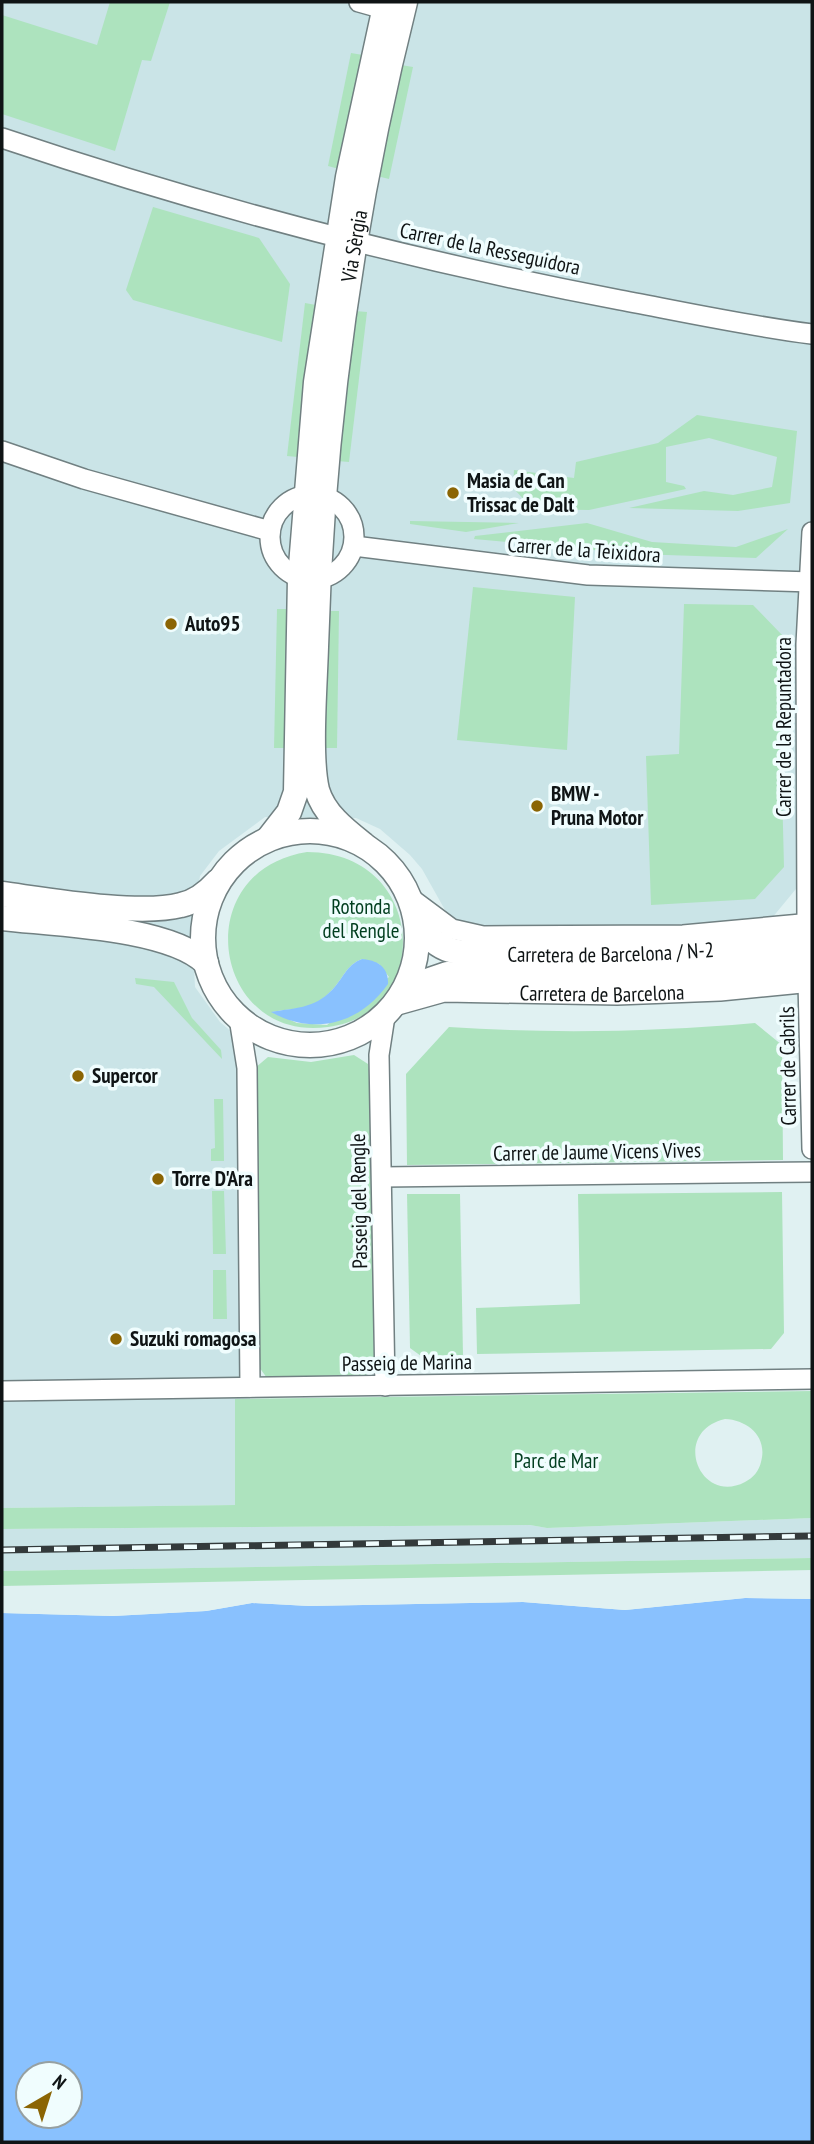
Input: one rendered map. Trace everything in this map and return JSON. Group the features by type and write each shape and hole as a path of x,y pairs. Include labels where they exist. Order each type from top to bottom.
{"main road":[{"name":"Via Sèrgia","path":"268,839 289,812 296,792 315,495 335,384 346,239 392,4"},
{"name":"Via Sèrgia","path":"310,578 316,782 327,811 364,845"},
{"path":"2,894 81,904 180,906 198,898 250,849 268,839 292,833 333,833 364,845 398,876 409,897 417,925 415,963 395,1003 371,1027 347,1039 303,1045 269,1037 239,1018 221,998 206,963 203,945 206,909 222,876"},
{"path":"2,918 143,936 197,954 206,963"},
{"name":"Carretera de Barcelona / N-2","path":"417,925 442,947 494,954 598,956 685,953 811,928"},
{"name":"Carretera de Barcelona / N-2","path":"395,1003 447,974 596,978 688,974 811,976"}],"street":[{"path":"359,2 392,4"},
{"name":"Carrer de la Resseguidora","path":"2,138 170,191 346,239 510,279 812,334"},
{"path":"2,451 96,482 270,531"},
{"path":"315,495 345,510 355,533 354,546 345,564 310,578 280,565 270,543 270,531 278,511 286,503 315,495"},
{"name":"Carrer de la Repuntadora","path":"811,928 805,751 812,532"},
{"name":"Carrer de la Teixidora","path":"354,546 589,575 811,583"},
{"path":"409,897 452,929 483,936 683,935 811,928"},
{"name":"Carrer de Cabrils","path":"811,976 812,1149"},
{"name":"Passeig del Rengle","path":"386,1386 379,1055 395,1003"},
{"path":"239,1018 247,1068 250,1387"},
{"name":"Carrer de Jaume Vicens Vives","path":"382,1177 812,1172"},
{"name":"Passeig de Marina","path":"2,1391 812,1379"}],"shaded area":[{"path":"2,2 812,2 812,878 805,878 767,924 729,927 728,921 626,928 519,926 494,932 457,921 445,910 422,869 410,855 380,829 356,818 265,817 219,851 200,876 192,929 195,987 220,1022 247,1045 250,1399 235,1399 235,1505 2,1508"},
{"path":"812,1518 812,1558 2,1571 2,1529 530,1525 547,1528"}],"green space":[{"path":"110,2 170,2 151,61 142,60 115,151 2,114 2,15 97,45"},
{"path":"351,53 363,55 339,169 328,166"},
{"path":"401,65 413,67 389,179 377,176"},
{"path":"153,207 259,238 290,284 282,342 133,300 126,290"},
{"path":"305,303 316,305 298,457 287,456"},
{"path":"355,311 367,312 349,462 337,461"},
{"path":"697,415 797,431 790,503 738,511 629,508 704,491 733,495 772,487 777,457 709,438 666,447 666,482 684,486 686,489 589,510 533,509 513,488 514,470 574,478 576,462 658,443"},
{"path":"410,521 519,523 466,532 410,524"},
{"path":"587,523 652,542 736,547 788,529 756,558 636,554 474,539 475,536"},
{"path":"473,587 575,597 567,750 457,740"},
{"path":"684,604 753,605 784,637 781,747 784,867 755,899 651,905 646,756 679,754"},
{"path":"277,609 290,609 286,748 274,748"},
{"path":"327,611 339,611 337,748 325,748"},
{"name":"Rotonda del Rengle","path":"307,852 347,859 376,877 395,904 403,934 400,965 387,994 363,1015 328,1027 289,1025 259,1009 239,984 229,953 230,920 243,890 268,866","holes":["362,959 379,964 389,977 327,1025 297,1023 272,1012 318,1002 332,990 352,965"]},
{"path":"135,978 174,982 192,1018 221,1050 222,1059 154,987 136,984"},
{"path":"755,1023 782,1045 783,1160 407,1165 406,1074 449,1027 602,1031"},
{"path":"354,1055 368,1064 371,1080 374,1365 364,1377 267,1378 259,1367 255,1068 268,1057 311,1062"},
{"path":"214,1099 223,1099 224,1161 211,1161 211,1149 215,1148"},
{"path":"212,1191 224,1191 226,1254 213,1254"},
{"path":"782,1192 784,1333 771,1349 477,1354 476,1308 580,1304 578,1194"},
{"path":"407,1194 460,1194 463,1355 421,1356 410,1348"},
{"path":"213,1270 226,1270 227,1319 213,1319"},
{"name":"Parc de Mar","path":"812,1391 812,1518 547,1528 530,1525 2,1529 2,1508 235,1505 235,1399","holes":["725,1419 748,1426 754,1432 762,1445 762,1453 760,1465 753,1476 745,1482 729,1487 715,1484 704,1476 695,1451 699,1438 708,1426"]},
{"path":"812,1558 812,1570 2,1586 2,1571"}],"water":[{"path":"362,959 381,966 388,978 388,984 364,1009 350,1017 320,1024 303,1023 271,1012 303,1007 318,1001 332,990 352,965"},
{"path":"745,1598 812,1599 812,2142 2,2142 2,1613 113,1616 206,1611 252,1603 309,1606 523,1602 625,1610"}],"pier":[{"path":"745,1595 812,1596 812,1599 745,1598 625,1610 523,1602 309,1606 252,1603 206,1611 113,1616 2,1613 2,1609 113,1612 205,1607 252,1600 309,1603 523,1599 625,1606"}],"railway":[{"path":"2,1550 812,1536"}],"place":[{"name":"Masia de Can Trissac de Dalt","path":"453,493"},
{"name":"Auto95","path":"171,624"},
{"name":"BMW - Pruna Motor","path":"537,806"},
{"name":"Supercor","path":"78,1076"},
{"name":"Torre D'Ara","path":"158,1179"},
{"name":"Suzuki romagosa","path":"116,1339"}]}
